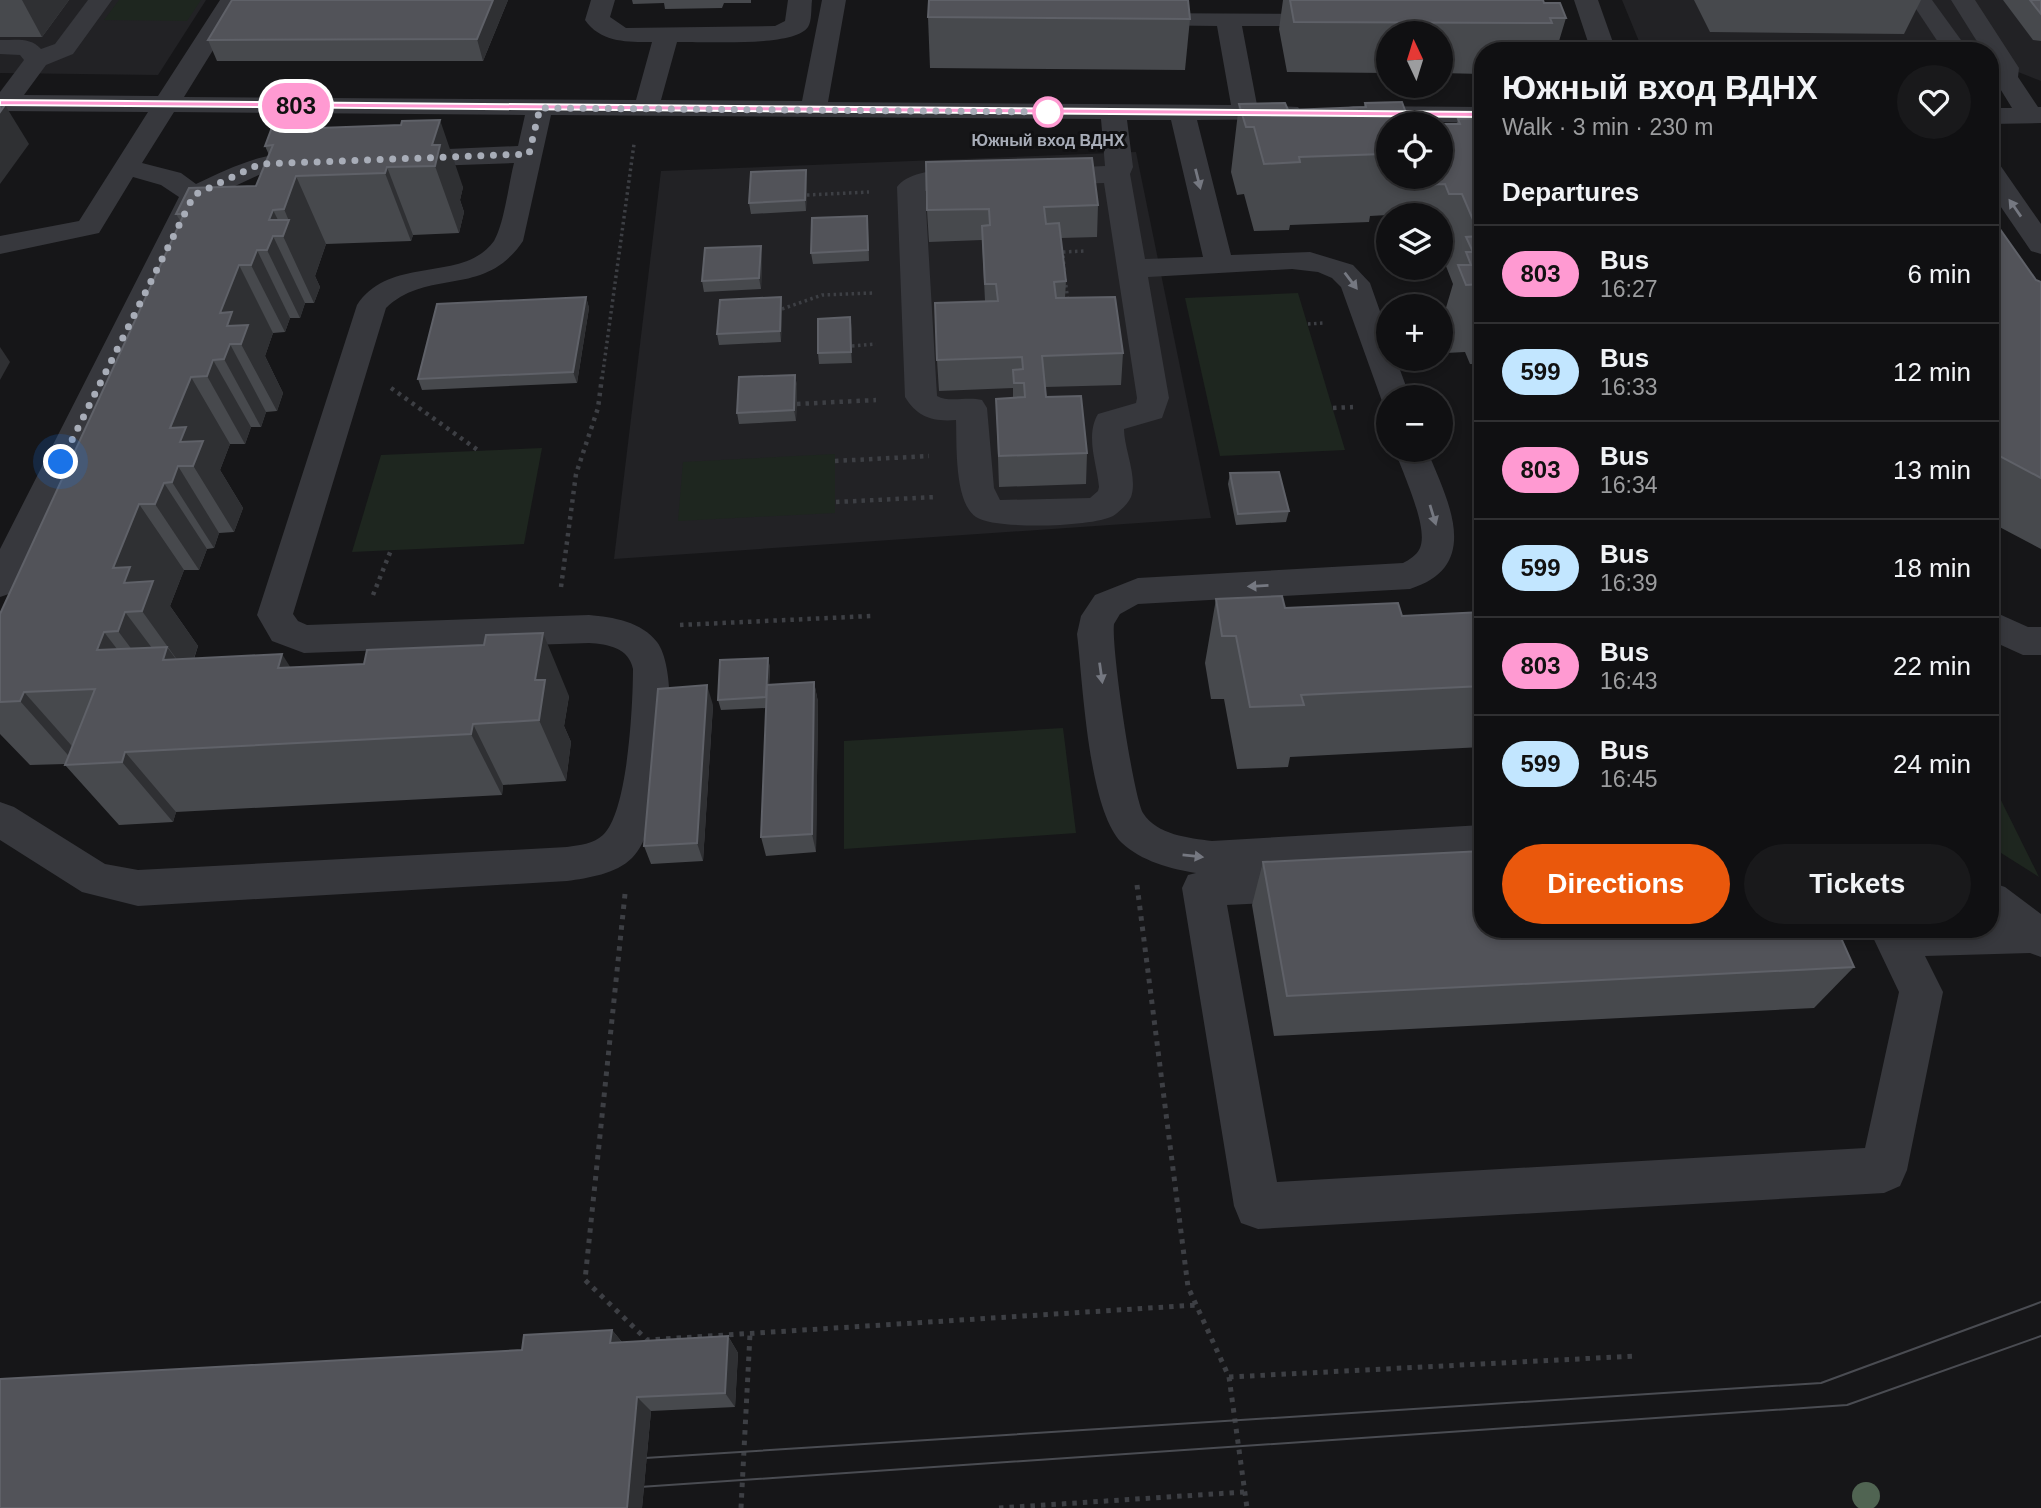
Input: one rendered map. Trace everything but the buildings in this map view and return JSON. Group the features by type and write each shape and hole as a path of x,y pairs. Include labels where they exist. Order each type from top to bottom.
{"street":[{"path":"2,103 37,60 64,50 100,0"},
{"path":"0,245 89,227 164,104 232,0"},
{"path":"603,0 597,20 621,34 667,34 788,49"},
{"path":"800,0 797,25 788,49 815,99"},
{"path":"815,99 834,0"},
{"path":"1586,0 1601,42"},
{"path":"1963,0 1990,42"},
{"path":"1922,2 1951,42"},
{"path":"1116,18 1360,19"},
{"path":"1228,19 1246,113"},
{"path":"641,121 667,34"},
{"path":"0,47 27,48 37,60"},
{"path":"1999,56 2007,68 1999,74"},
{"path":"1999,76 2035,115"},
{"path":"2,103 540,108 641,121 815,99 1113,112 1474,115"},
{"path":"0,818 96,880 138,888 567,864 595,860 615,848 629,832 637,810 652,686 650,661 634,641 611,629 304,639 285,631 275,615 352,360 372,305 389,290 414,281 469,272 488,264 500,253 509,241 540,108"},
{"path":"1113,112 1119,167 1116,174 1153,398 1151,410 1109,422 1107,432 1115,496 1100,508 1019,514 988,509 979,495 971,408 934,410 928,408 921,397 910,191 914,184 926,181 1116,174"},
{"path":"1182,113 1219,265"},
{"path":"1999,116 2035,115"},
{"path":"371,160 529,154"},
{"path":"0,583 194,195 260,164 343,161"},
{"path":"126,167 171,179 194,195"},
{"path":"1999,184 2041,245"},
{"path":"1132,269 1320,262 1347,274 1355,284 1390,385"},
{"path":"1415,462 1436,523 1439,547 1428,565 1410,576 1138,591 1119,596 1104,607 1096,618 1095,634 1118,792 1128,823 1150,841 1179,854 1212,858 1474,842"},
{"path":"1999,629 2023,642 2041,641"},
{"path":"1474,873 1203,888 1258,1206 1884,1170 1921,992 1894,938"},
{"path":"1999,907 2039,936"},
{"path":"1999,935 2039,936"}],"path":[{"path":"555,630 576,474 598,408 641,121"},
{"path":"807,195 910,191"},
{"path":"1063,268 1069,306"},
{"path":"782,309 822,295 916,291"},
{"path":"352,360 479,450"},
{"path":"797,404 921,397"},
{"path":"835,461 974,454"},
{"path":"835,502 979,495"},
{"path":"611,629 871,616"},
{"path":"1128,823 1188,1287 1229,1377 1247,1508"},
{"path":"615,848 627,872 585,1280 647,1340 1197,1305"},
{"path":"741,1508 750,1334"},
{"path":"1229,1377 1636,1356"},
{"path":"999,1508 1244,1492"}],"shaded area":[{"path":"0,0 206,0 158,75 0,73"},
{"path":"119,0 201,0 187,21 104,20"},
{"path":"1622,0 2041,0 2041,81 1999,65 1999,42 1639,42"},
{"path":"1136,152 1211,518 614,559 661,171"},
{"path":"1298,293 1345,450 1220,456 1185,298"},
{"path":"542,448 524,544 352,552 381,455"},
{"path":"835,454 835,513 678,521 683,462"},
{"path":"1063,728 1076,833 844,849 844,741"},
{"path":"1999,796 2039,877 1999,852"}],"tram line":[{"path":"629,1459 1821,1383 2041,1302"},
{"path":"625,1488 1847,1405 2041,1336"}],"bus line":[{"name":"803","path":"0,103 1474,115"}],"place":[{"name":"Южный вход ВДНХ","path":"1048,112"}],"route":[{"path":"61,462 194,195 260,164 529,154 540,108 1048,112"}]}
